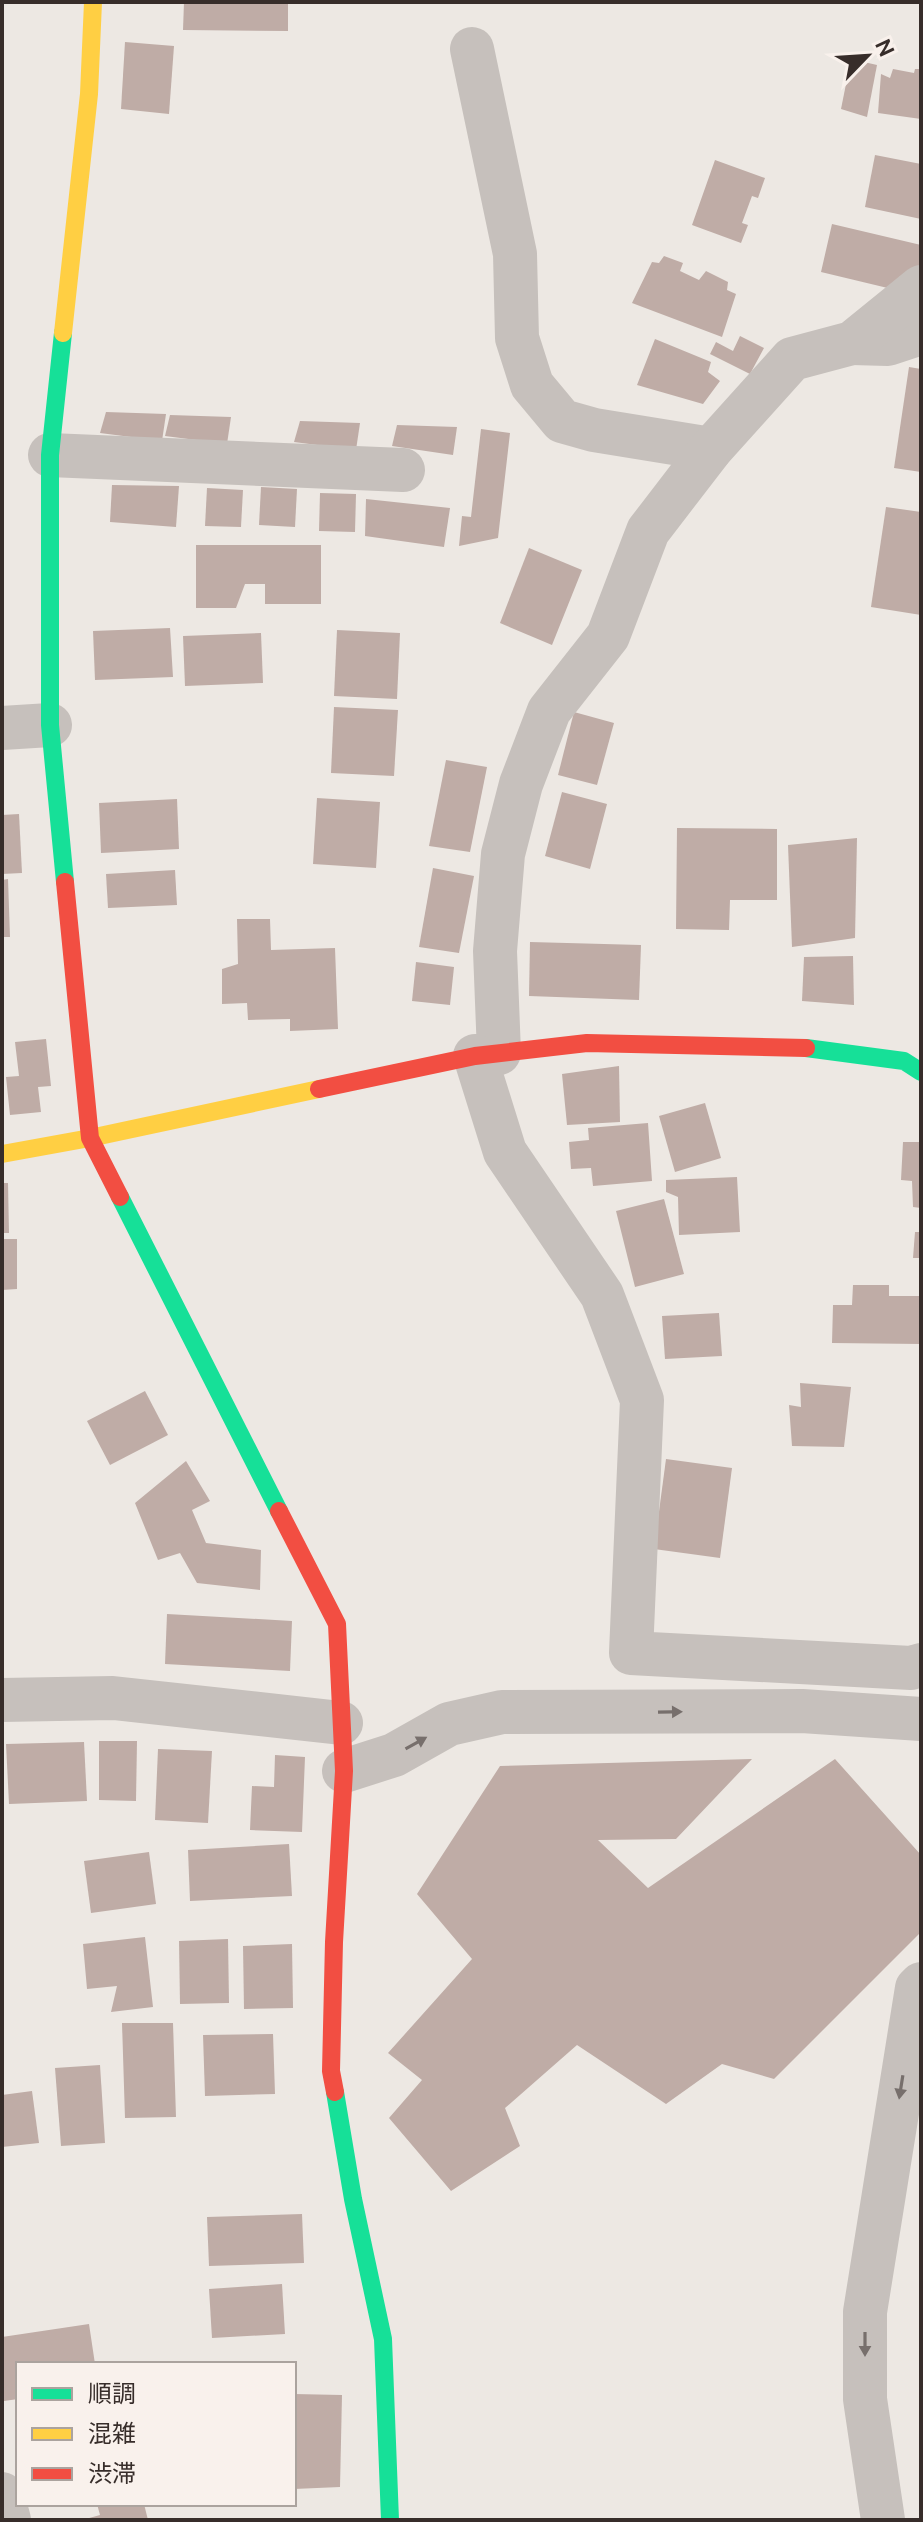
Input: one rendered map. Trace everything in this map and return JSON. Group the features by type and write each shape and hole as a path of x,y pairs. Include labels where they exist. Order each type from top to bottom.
{"street":[{"path":"93,2 89,94 50,455 50,725 90,1138 337,1624 344,1771 334,1942 331,2071 353,2199 383,2339 390,2520"},
{"path":"472,49 515,254 517,338 532,385 562,421 594,430 711,449"},
{"path":"852,343 921,287"},
{"path":"921,333 888,344 852,343 792,359 711,449 648,531 608,636 549,711 521,784 503,854 487,1054 505,1152 602,1295 642,1400 631,1653 911,1668 921,1665"},
{"path":"50,455 403,470"},
{"path":"2,728 50,725"},
{"path":"2,1154 487,1054 587,1043 818,1048 904,1061 921,1072"},
{"path":"2,1700 113,1698 341,1723"},
{"path":"344,1771 394,1755 449,1724 502,1712 802,1711 921,1719"},
{"path":"883,2520 865,2399 865,2312 917,1988 921,1984"},
{"path":"2,2494 9,2520"}],"building":[{"path":"184,2 288,2 288,31 183,30"},
{"path":"125,42 174,46 169,114 121,109"},
{"path":"851,59 877,65 867,117 841,109"},
{"path":"893,69 914,73 915,69 921,69 921,119 878,113 881,74 890,78"},
{"path":"875,155 921,164 921,219 865,207"},
{"path":"715,160 765,178 758,198 752,196 742,223 748,225 741,243 692,225"},
{"path":"832,224 921,245 920,280 900,276 896,290 821,272"},
{"path":"664,256 683,263 680,271 699,280 706,271 728,282 727,290 736,294 722,337 632,303 652,262 659,263"},
{"path":"740,336 764,348 750,374 710,354 716,342 733,351"},
{"path":"655,339 711,362 708,372 720,381 703,404 637,385"},
{"path":"909,367 921,369 921,472 894,468"},
{"path":"106,412 166,414 162,441 100,433"},
{"path":"170,415 231,417 227,444 165,436"},
{"path":"300,421 360,423 356,450 294,442"},
{"path":"397,425 457,427 453,455 392,446"},
{"path":"481,429 510,433 498,538 459,546 462,516 471,517"},
{"path":"112,485 179,486 176,527 110,522"},
{"path":"261,487 297,489 295,527 259,525"},
{"path":"207,488 243,490 241,527 205,526"},
{"path":"320,493 356,494 355,532 319,531"},
{"path":"366,499 450,508 444,547 365,536"},
{"path":"886,507 921,512 921,615 871,607"},
{"path":"196,545 321,545 321,604 265,604 265,584 245,584 236,608 196,608"},
{"path":"529,548 582,570 552,645 500,623"},
{"path":"170,628 173,677 95,680 93,631"},
{"path":"337,630 400,633 397,699 334,696"},
{"path":"261,633 263,683 185,686 183,636"},
{"path":"334,707 398,710 394,776 331,773"},
{"path":"574,712 614,723 597,785 558,775"},
{"path":"446,760 487,767 470,852 429,846"},
{"path":"562,792 607,804 590,869 545,856"},
{"path":"317,798 380,802 376,868 313,864"},
{"path":"177,799 179,849 101,853 99,803"},
{"path":"19,814 22,873 2,874 2,815"},
{"path":"677,828 777,829 777,900 730,900 729,930 676,929"},
{"path":"857,838 855,938 792,947 788,845"},
{"path":"433,868 474,876 459,953 419,947"},
{"path":"175,870 177,905 108,908 106,874"},
{"path":"8,879 10,937 2,937 2,880"},
{"path":"237,919 270,919 271,950 335,948 338,1029 290,1031 290,1019 248,1020 247,1003 222,1004 222,969 238,964"},
{"path":"530,942 641,945 639,1000 529,996"},
{"path":"853,956 854,1005 802,1001 804,957"},
{"path":"416,962 454,967 450,1005 412,1001"},
{"path":"46,1039 51,1086 38,1087 41,1112 10,1115 6,1077 19,1076 15,1042"},
{"path":"619,1066 620,1122 567,1125 562,1074"},
{"path":"705,1103 721,1158 675,1172 659,1116"},
{"path":"648,1123 652,1181 593,1186 591,1168 571,1169 569,1142 589,1140 588,1128"},
{"path":"903,1142 921,1142 921,1208 913,1207 912,1181 901,1180"},
{"path":"737,1177 740,1232 679,1235 678,1197 666,1192 666,1180"},
{"path":"2,1183 8,1183 9,1233 2,1233"},
{"path":"664,1199 684,1274 635,1287 616,1211"},
{"path":"915,1232 921,1232 921,1258 913,1258"},
{"path":"2,1239 17,1239 17,1289 2,1290"},
{"path":"853,1285 889,1285 889,1296 921,1296 921,1344 832,1343 833,1305 852,1305"},
{"path":"719,1313 722,1356 665,1359 662,1316"},
{"path":"800,1383 851,1387 844,1447 792,1446 789,1405 801,1407"},
{"path":"145,1391 168,1435 110,1465 87,1421"},
{"path":"666,1459 732,1468 720,1558 654,1549"},
{"path":"186,1461 210,1501 192,1510 206,1543 261,1550 260,1590 197,1583 180,1553 158,1560 135,1503"},
{"path":"167,1614 292,1621 290,1671 165,1664"},
{"path":"99,1741 137,1741 136,1801 99,1800"},
{"path":"84,1742 87,1801 9,1804 6,1744"},
{"path":"158,1749 212,1751 208,1823 155,1820"},
{"path":"275,1755 305,1757 302,1832 250,1830 252,1786 274,1787"},
{"path":"752,1759 676,1839 598,1840 648,1888 835,1759 921,1855 921,1932 774,2079 722,2064 666,2104 577,2045 505,2108 520,2146 451,2191 389,2118 422,2080 388,2053 472,1959 417,1894 500,1766"},
{"path":"289,1844 292,1896 190,1901 188,1850"},
{"path":"149,1852 156,1904 91,1913 84,1861"},
{"path":"145,1937 153,2007 111,2012 117,1986 87,1989 83,1944"},
{"path":"228,1939 229,2003 180,2004 179,1941"},
{"path":"292,1944 293,2008 244,2009 243,1946"},
{"path":"122,2023 173,2023 176,2117 125,2118"},
{"path":"273,2034 275,2094 205,2096 203,2035"},
{"path":"100,2065 105,2143 61,2146 55,2068"},
{"path":"32,2091 39,2143 2,2147 2,2095"},
{"path":"302,2214 304,2263 209,2266 207,2217"},
{"path":"282,2284 285,2334 212,2338 209,2289"},
{"path":"89,2324 95,2362 16,2362 16,2399 4,2401 2,2337"},
{"path":"296,2394 342,2395 340,2487 296,2489"},
{"path":"98,2506 144,2506 148,2520 82,2520 100,2515"}],"traffic: fast":[{"path":"63,333 50,455 50,725 65,882"},
{"path":"806,1048 904,1061 921,1072"},
{"path":"120,1197 279,1511"},
{"path":"335,2092 353,2199 383,2339 390,2520"}],"traffic: slow":[{"path":"63,333 89,94 93,2"},
{"path":"2,1154 319,1089"}],"traffic: jam":[{"path":"65,882 90,1138 120,1197"},
{"path":"319,1089 475,1056 587,1043 806,1048"},
{"path":"279,1511 337,1624 344,1771 334,1942 331,2071 335,2092"}]}
